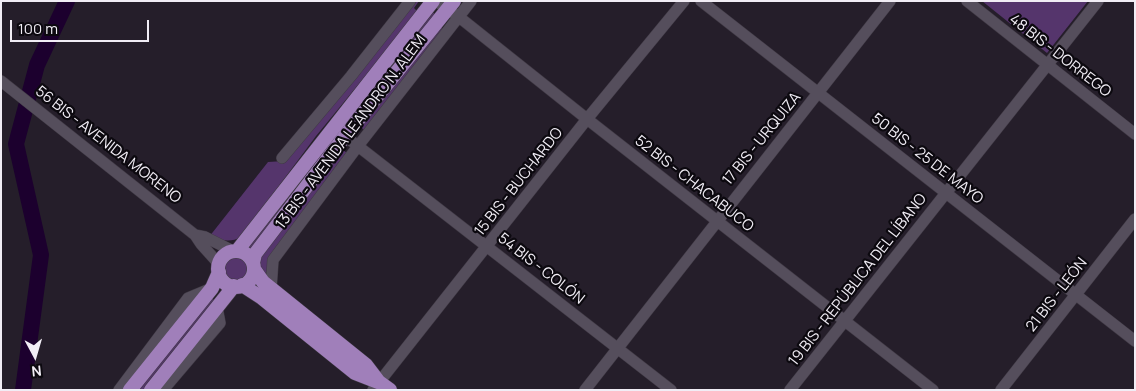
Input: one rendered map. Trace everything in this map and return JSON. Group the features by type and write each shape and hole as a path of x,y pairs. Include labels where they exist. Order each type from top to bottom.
{"main road":[{"name":"13 BIS - AVENIDA LEANDRO N. ALEM","path":"235,251 434,1"},
{"name":"13 BIS - AVENIDA LEANDRO N. ALEM","path":"254,266 255,254 345,136 453,10"},
{"path":"130,390 212,288 221,258 235,251 245,253 263,282 366,364 381,387"},
{"path":"151,390 218,307 238,286 250,280 254,266"},
{"path":"219,268 224,282 238,286 262,298 355,373 381,387"}],"street":[{"path":"282,158 351,76 410,1"},
{"name":"52 BIS - CHACABUCO","path":"434,1 453,10 587,119 933,390"},
{"name":"13 BIS - AVENIDA LEANDRO N. ALEM","path":"271,288 274,260 358,146 453,10 472,1"},
{"name":"15 BIS - BUCHARDO","path":"381,387 587,119 684,1"},
{"name":"50 BIS - 25 DE MAYO","path":"701,1 1135,340"},
{"name":"17 BIS - URQUIZA","path":"585,390 890,1"},
{"name":"48 BIS - DORREGO","path":"967,1 1135,134"},
{"name":"19 BIS - REPÚBLICA DEL LÍBANO","path":"790,390 1098,1"},
{"name":"56 BIS - AVENIDA MORENO","path":"4,84 195,235 219,268"},
{"name":"54 BIS - COLÓN","path":"345,136 671,390"},
{"name":"21 BIS - LEÓN","path":"1001,390 1135,218"},
{"name":"56 BIS - AVENIDA MORENO","path":"195,235 205,237 235,251"},
{"path":"118,390 188,298 212,288"},
{"path":"163,390 220,323 218,307"}],"shaded area":[{"path":"412,1 419,1 414,8 418,12 316,136 241,237 221,240 209,237 268,162 284,161"},
{"path":"982,1 1088,1 1047,53"},
{"path":"431,11 436,15 251,251 247,247"},
{"path":"439,26 443,29 365,131 359,125"},
{"path":"340,148 347,153 268,278 261,267 262,254"},
{"path":"236,256 245,259 248,268 245,277 236,280 227,277 224,268 227,259"},
{"path":"211,297 215,301 144,390 139,390"}],"waterway":[{"path":"23,390 41,255 16,144 37,65 67,1"}]}
